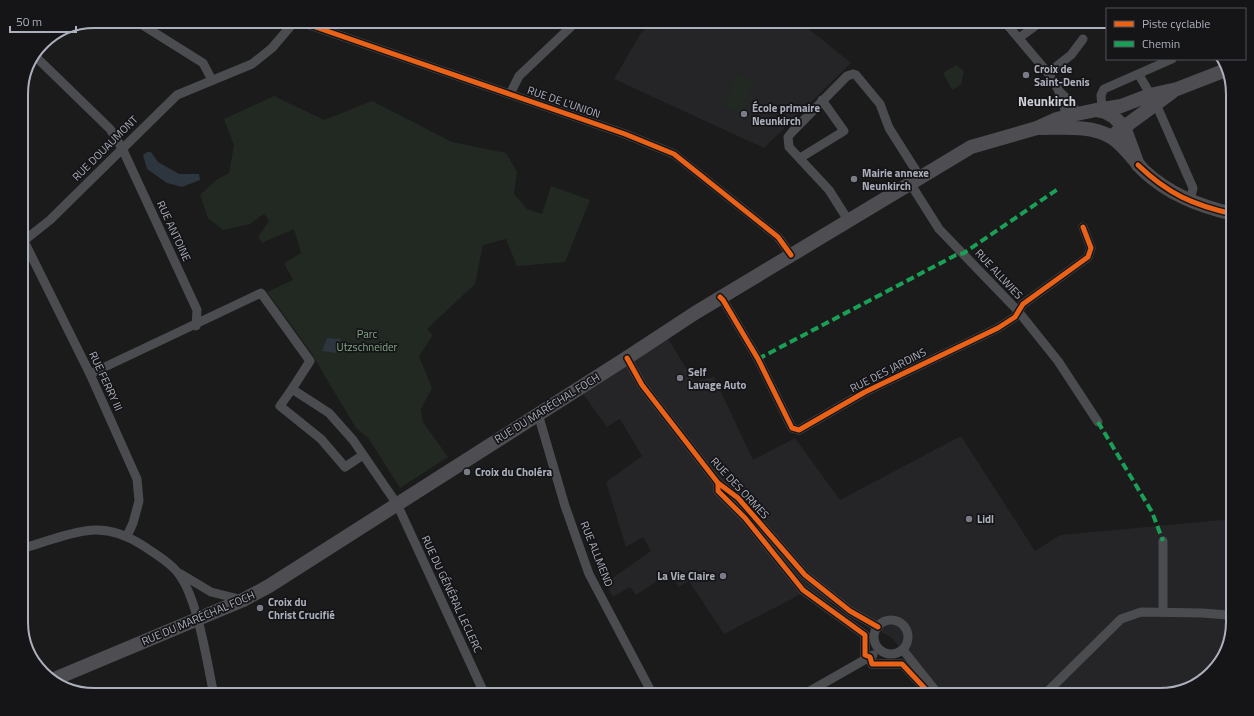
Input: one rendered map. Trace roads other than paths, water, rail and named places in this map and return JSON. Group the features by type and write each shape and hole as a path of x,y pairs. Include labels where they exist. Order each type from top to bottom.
{"main road":[{"path":"1111,137 1153,100 1222,72"},
{"name":"RUE DU MARÉCHAL FOCH","path":"58,677 243,600 269,586 720,297 971,147 1037,128 1056,119 1153,100"},
{"path":"1108,110 1124,127 1138,165"},
{"path":"1108,110 1111,137 1138,165 1166,189 1190,202 1226,212"},
{"name":"RUE DU MARÉCHAL FOCH","path":"1037,128 1093,131 1111,137"}],"street":[{"path":"147,28 203,64 212,80"},
{"name":"RUE DOUAUMONT","path":"28,236 50,220 177,95 252,64 272,48 289,28"},
{"name":"RUE DE L'UNION","path":"318,28 628,135 674,154 778,237 791,255"},
{"path":"510,94 519,76 570,28"},
{"path":"1010,28 1048,73 1059,91 1071,103 1074,108 1072,115 1076,129"},
{"path":"1019,38 1033,28"},
{"path":"1048,73 1071,55 1083,39"},
{"name":"RUE ANTOINE","path":"39,59 110,129 122,148 197,310 196,326"},
{"path":"1108,110 1102,92 1170,60"},
{"name":"RUE ALLWIES","path":"822,100 847,76 853,74 856,75 880,104 889,128 939,229 1018,311 1058,361 1098,422"},
{"path":"1139,75 1153,100 1193,188 1190,202"},
{"path":"800,158 844,131 822,100 788,137 789,146 829,190 848,220"},
{"name":"RUE DES JARDINS","path":"720,297 724,300 758,359 792,428 799,430 865,392 998,328 1015,317 1023,304 1088,257 1091,248 1083,227"},
{"name":"RUE FERRY III","path":"28,250 90,374 137,479 139,501 133,523 127,536"},
{"path":"90,374 196,326 261,293 310,361 280,406 321,439 345,467 363,455"},
{"name":"RUE DES ORMES","path":"627,358 642,385 718,483 738,498 805,574 850,611 878,627"},
{"name":"RUE DU GÉNÉRAL LECLERC","path":"292,389 329,413 353,440 397,504 482,688"},
{"name":"RUE ALLMEND","path":"538,414 565,506 590,574 649,688"},
{"path":"718,483 718,491 745,518 803,590 865,636 865,654 870,657 872,664 902,664 924,688"},
{"path":"28,547 86,530 108,530 127,536 150,550 177,572 211,592 243,600"},
{"path":"1163,541 1163,612"},
{"path":"177,572 188,591 212,688"},
{"path":"1051,688 1121,619 1141,612 1226,615"},
{"path":"815,688 870,657 884,653 894,654 903,650 908,640 908,634 903,625 899,622 889,620 878,627 874,638 879,649 884,653"},
{"path":"903,650 933,688"}],"place":[{"name":"Croix de Saint-Denis","path":"1026,75"},
{"name":"École primaire Neunkirch","path":"744,114"},
{"name":"Mairie annexe Neunkirch","path":"854,179"},
{"name":"Self Lavage Auto","path":"680,378"},
{"name":"Croix du Choléra","path":"467,472"},
{"name":"Lidl","path":"969,519"},
{"name":"La Vie Claire","path":"723,576"},
{"name":"Croix du Christ Crucifié","path":"260,608"}],"district":[{"name":"Neunkirch","path":"1047,101"}],"park label":[{"name":"Parc Utzschneider","path":"367,340"}]}
